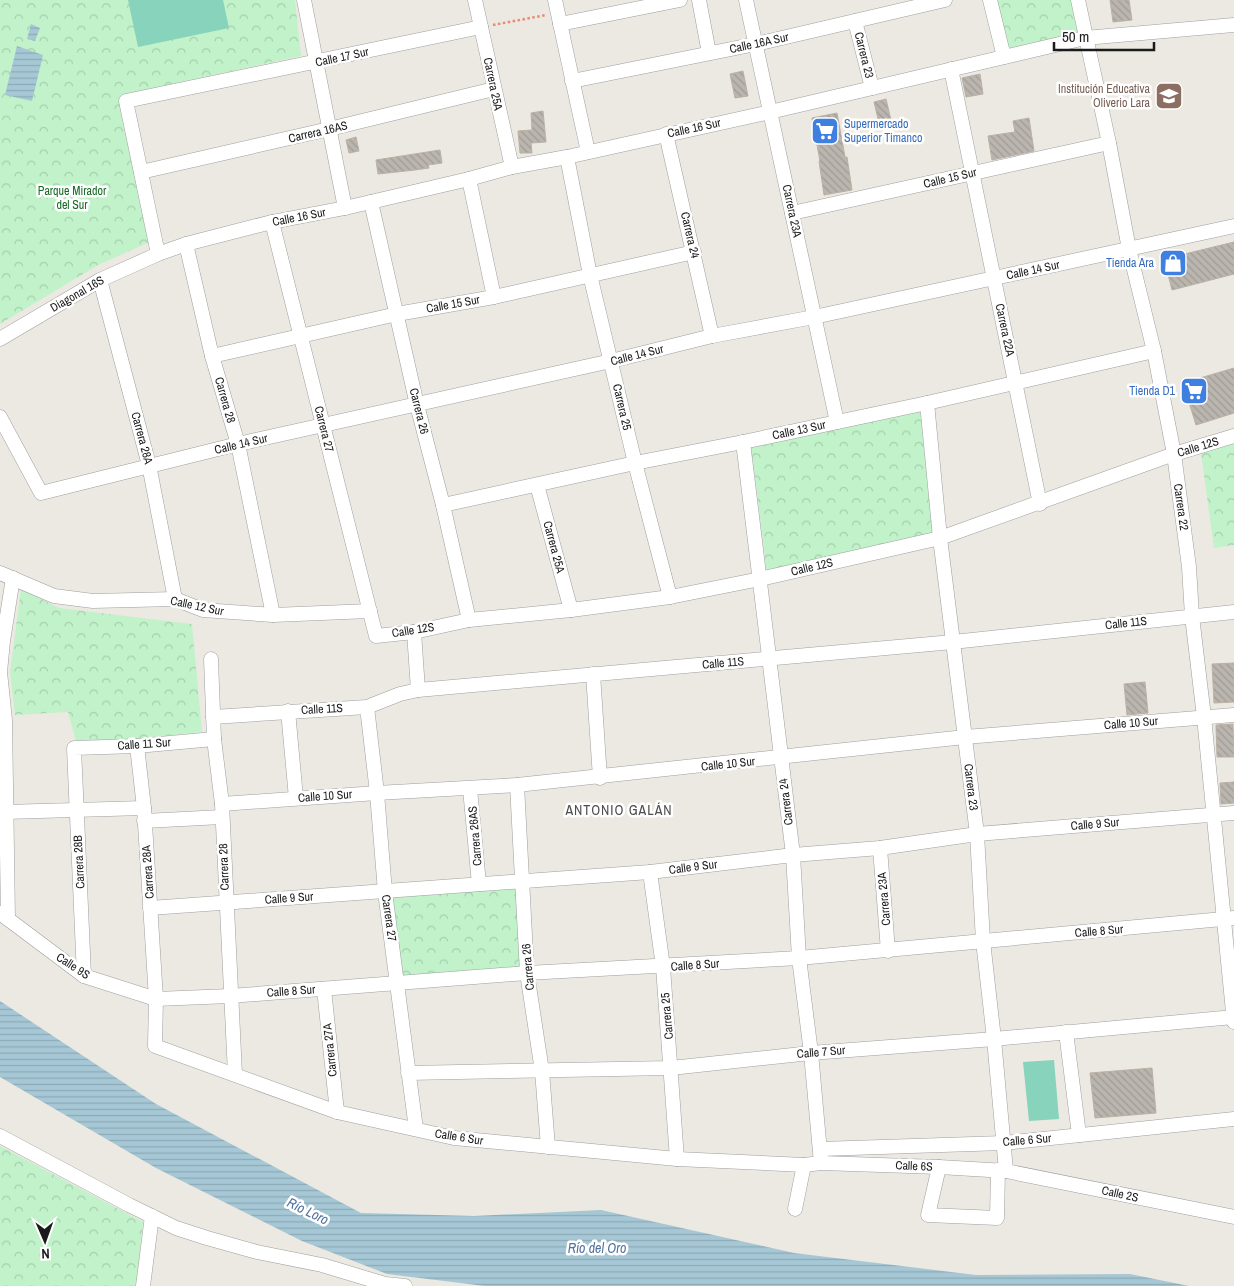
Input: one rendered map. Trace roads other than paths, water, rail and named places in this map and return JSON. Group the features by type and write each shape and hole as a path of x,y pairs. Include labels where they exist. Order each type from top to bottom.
{"street":[{"path":"304,0 328,130 345,208"},
{"name":"Carrera 25A","path":"475,0 512,167"},
{"path":"588,152 557,12 680,0"},
{"path":"699,0 709,53"},
{"name":"Carrera 23A","path":"746,0 837,422"},
{"name":"Calle 16A Sur","path":"572,81 756,44 944,0"},
{"path":"990,0 1004,57"},
{"name":"Carrera 22","path":"1078,0 1109,143 1129,249 1154,351 1174,454 1189,567 1192,616 1214,814 1229,919 1234,1022"},
{"name":"Carrera 23","path":"855,21 872,88"},
{"name":"Calle 16 Sur","path":"158,254 186,244 272,222 345,208 512,167 567,157 770,112 1086,38 1234,25"},
{"name":"Calle 17 Sur","path":"141,172 126,101 316,63 481,27"},
{"name":"Carrera 22A","path":"951,69 1040,504"},
{"name":"Carrera 16AS","path":"141,172 328,130 494,89"},
{"name":"Carrera 24","path":"666,134 712,336"},
{"name":"Calle 15 Sur","path":"792,213 1109,143"},
{"name":"Carrera 25","path":"567,157 590,275 635,463 670,597"},
{"path":"141,172 158,254"},
{"path":"469,179 494,297"},
{"name":"Carrera 26","path":"370,202 469,620"},
{"name":"Carrera 27","path":"272,222 376,636"},
{"name":"Calle 14 Sur","path":"0,417 41,493 238,444 611,361 712,336 814,317 1234,226"},
{"name":"Carrera 28","path":"186,244 212,356 238,444 273,615"},
{"name":"Calle 15 Sur","path":"212,356 397,314 494,297 694,252"},
{"name":"Diagonal 16S","path":"0,339 100,280 158,254"},
{"name":"Carrera 28A","path":"100,280 149,465 175,598"},
{"name":"Calle 13 Sur","path":"443,505 635,463 927,403 1154,351"},
{"name":"Carrera 23","path":"927,403 940,538 977,834 983,941 1004,1143 997,1218 928,1215 939,1166"},
{"name":"Calle 12S","path":"376,636 414,632 469,620 571,610 670,597 760,579 940,538 1040,504 1174,454 1234,436"},
{"name":"Carrera 24","path":"743,442 793,855 799,958 811,1053 821,1163"},
{"name":"Carrera 25A","path":"537,485 571,610"},
{"path":"4,916 5,812 0,672 6,576"},
{"name":"Calle 12 Sur","path":"6,576 54,596 93,601 175,598 203,610 273,615 370,611"},
{"name":"Calle 11S","path":"213,717 366,707 400,694 418,690 953,642 1234,612"},
{"path":"414,632 418,690"},
{"name":"Carrera 28","path":"211,659 214,739 222,810 234,1074"},
{"path":"594,674 600,778"},
{"name":"Carrera 27","path":"366,707 377,793 386,892 416,1129"},
{"path":"288,711 296,798"},
{"name":"Calle 10 Sur","path":"5,812 76,810 144,814 222,810 296,798 518,786 965,738 1234,715"},
{"name":"Calle 11 Sur","path":"74,748 137,746 214,739"},
{"name":"Carrera 28A","path":"137,746 144,814 156,1000"},
{"name":"Carrera 28B","path":"74,748 84,976"},
{"name":"Carrera 26","path":"518,786 527,973 542,1071 548,1147"},
{"name":"Carrera 26AS","path":"470,789 479,884"},
{"name":"Calle 9 Sur","path":"150,908 650,872 793,855 880,848 977,834 1234,813"},
{"name":"Carrera 23A","path":"880,848 888,950"},
{"name":"Carrera 25","path":"650,872 663,967 677,1160"},
{"name":"Calle 9S","path":"4,916 84,976 156,1000"},
{"name":"Calle 8 Sur","path":"156,1000 527,973 799,958 1229,919"},
{"name":"Carrera 27A","path":"324,989 337,1112"},
{"name":"Calle 6 Sur","path":"156,1000 155,1046 337,1112 454,1138 677,1160 804,1166 821,1163"},
{"name":"Calle 7 Sur","path":"408,1073 671,1068 811,1053 994,1039 1234,1017"},
{"path":"1066,1032 1079,1135"},
{"name":"Calle 6 Sur","path":"820,1149 1004,1143 1234,1119"},
{"path":"0,1136 176,1228 257,1252 322,1265 385,1284 405,1286"},
{"name":"Calle 6S","path":"821,1163 939,1166 1002,1171"},
{"path":"795,1209 804,1166"},
{"name":"Calle 2S","path":"1002,1171 1234,1218"},
{"path":"143,1286 152,1216"}],"water":[{"path":"31,24 40,28 35,41 27,39"},
{"path":"17,46 43,55 32,101 5,95"},
{"name":"Río del Oro","path":"0,1001 156,1104 361,1213 474,1216 601,1210 794,1253 976,1275 1130,1274 1189,1286 485,1286 387,1274 302,1241 156,1168 0,1077"}],"place":[{"name":"Institución Educativa Oliverio Lara","path":"1169,96"},
{"name":"Supermercado Superior Timanco","path":"825,131"},
{"name":"Tienda Ara","path":"1173,263"},
{"name":"Tienda D1","path":"1194,391"}],"district":[{"name":"ANTONIO GALÁN","path":"619,810"}],"park label":[{"name":"Parque Mirador del Sur","path":"72,198"}],"water label":[{"name":"Río Loro","path":"308,1211"}]}
